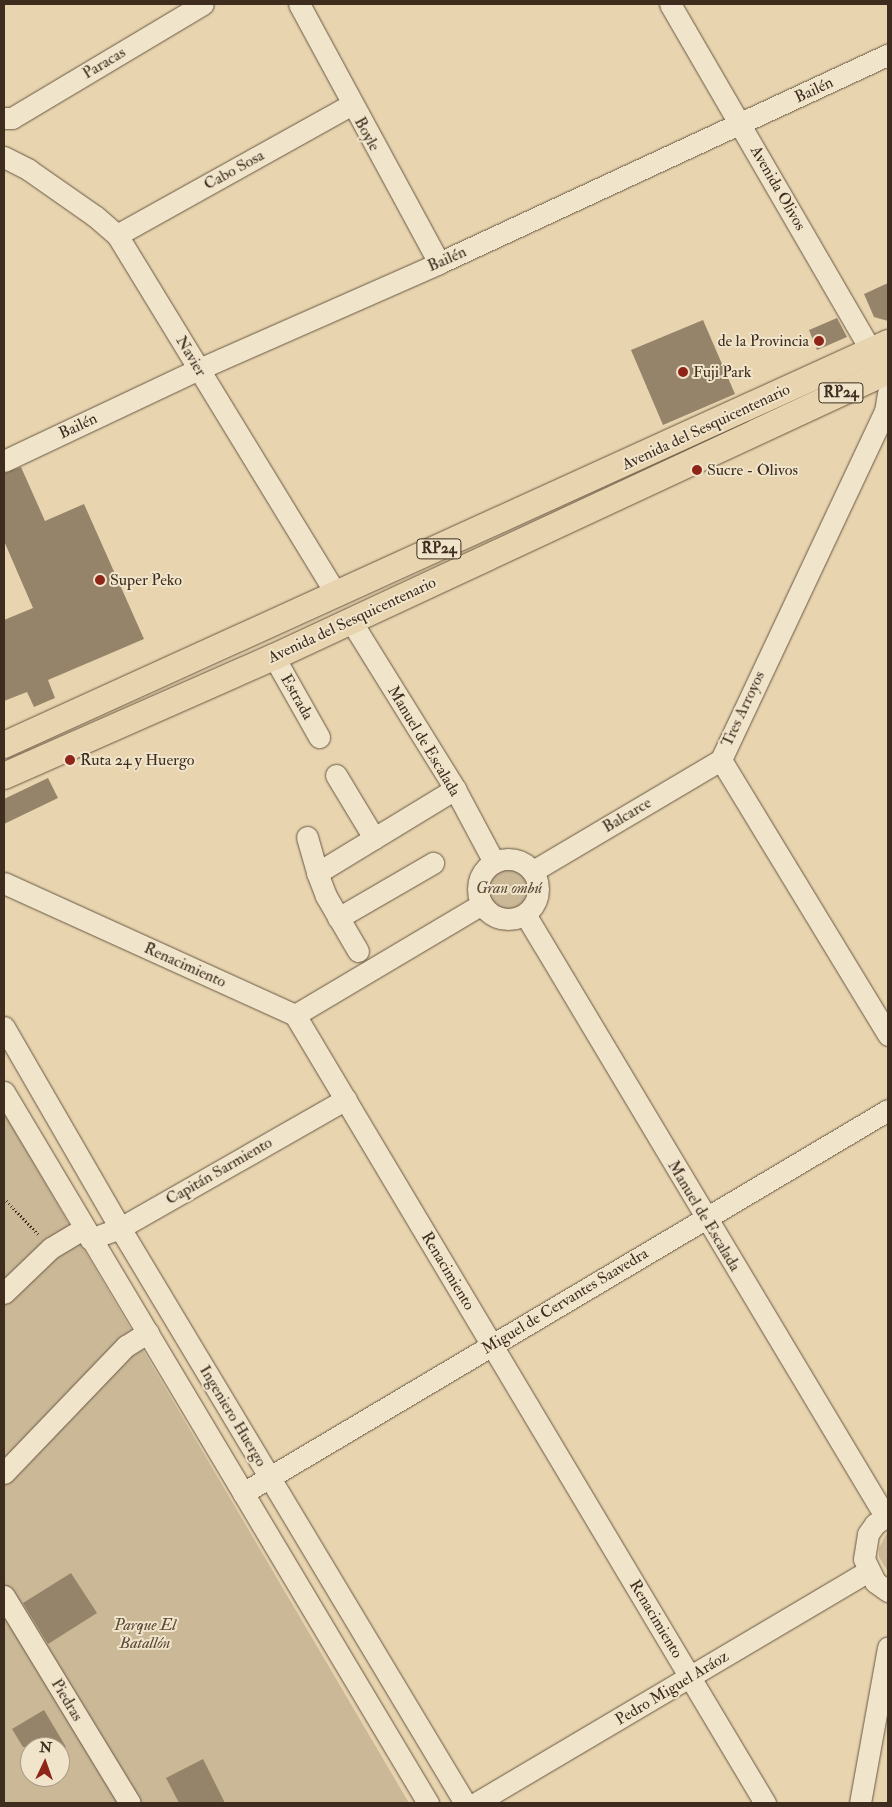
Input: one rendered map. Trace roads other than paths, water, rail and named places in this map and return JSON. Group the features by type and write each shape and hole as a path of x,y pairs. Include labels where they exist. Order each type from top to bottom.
{"main road":[{"name":"Avenida del Sesquicentenario","path":"4,745 337,595 885,370"},
{"name":"Avenida del Sesquicentenario","path":"4,776 274,657 885,370"}],"street":[{"name":"Paracas","path":"4,118 12,118 203,4"},
{"name":"Boyle","path":"299,4 351,105 439,263"},
{"name":"Avenida Olivos","path":"670,4 885,370"},
{"name":"Bailén","path":"4,461 199,369 439,263 888,55"},
{"name":"Cabo Sosa","path":"117,235 351,105"},
{"name":"Navier","path":"4,157 29,170 95,216 117,235 337,595"},
{"name":"Tres Arroyos","path":"885,370 885,411 721,760 888,1035"},
{"name":"Manuel de Escalada","path":"351,621 455,789 494,862"},
{"name":"Estrada","path":"274,657 320,737"},
{"name":"Balcarce","path":"533,871 721,760"},
{"path":"336,775 374,838"},
{"path":"317,873 455,789"},
{"path":"307,837 317,873 338,918 358,951"},
{"path":"511,859 533,871 538,880 537,899 526,914 502,918 482,904 479,895 481,876 494,862 511,859"},
{"path":"338,918 433,863"},
{"name":"Renacimiento","path":"4,883 295,1015 765,1803"},
{"path":"295,1015 482,904"},
{"name":"Manuel de Escalada","path":"526,914 705,1218 887,1515"},
{"name":"Ingeniero Huergo","path":"4,1026 120,1228 465,1803"},
{"name":"Ingeniero Huergo","path":"4,1092 428,1803"},
{"name":"Capitán Sarmiento","path":"4,1293 51,1248 87,1234 120,1228 346,1099"},
{"name":"Miguel de Cervantes Saavedra","path":"243,1493 888,1110"},
{"path":"4,1472 126,1346 169,1310"},
{"path":"887,1515 871,1529 864,1546 868,1571 888,1591"},
{"name":"Pedro Miguel Aráoz","path":"476,1803 868,1571"},
{"name":"Piedras","path":"4,1596 130,1803"},
{"path":"860,1803 888,1648"}],"place":[{"name":"de la Provincia","path":"819,341"},
{"name":"Fuji Park","path":"683,372"},
{"name":"Sucre - Olivos","path":"697,470"},
{"name":"Super Peko","path":"100,580"},
{"name":"Ruta 24 y Huergo","path":"70,760"}],"park label":[{"name":"Gran ombú","path":"509,888"},
{"name":"Parque El Batallón","path":"145,1634"}]}
